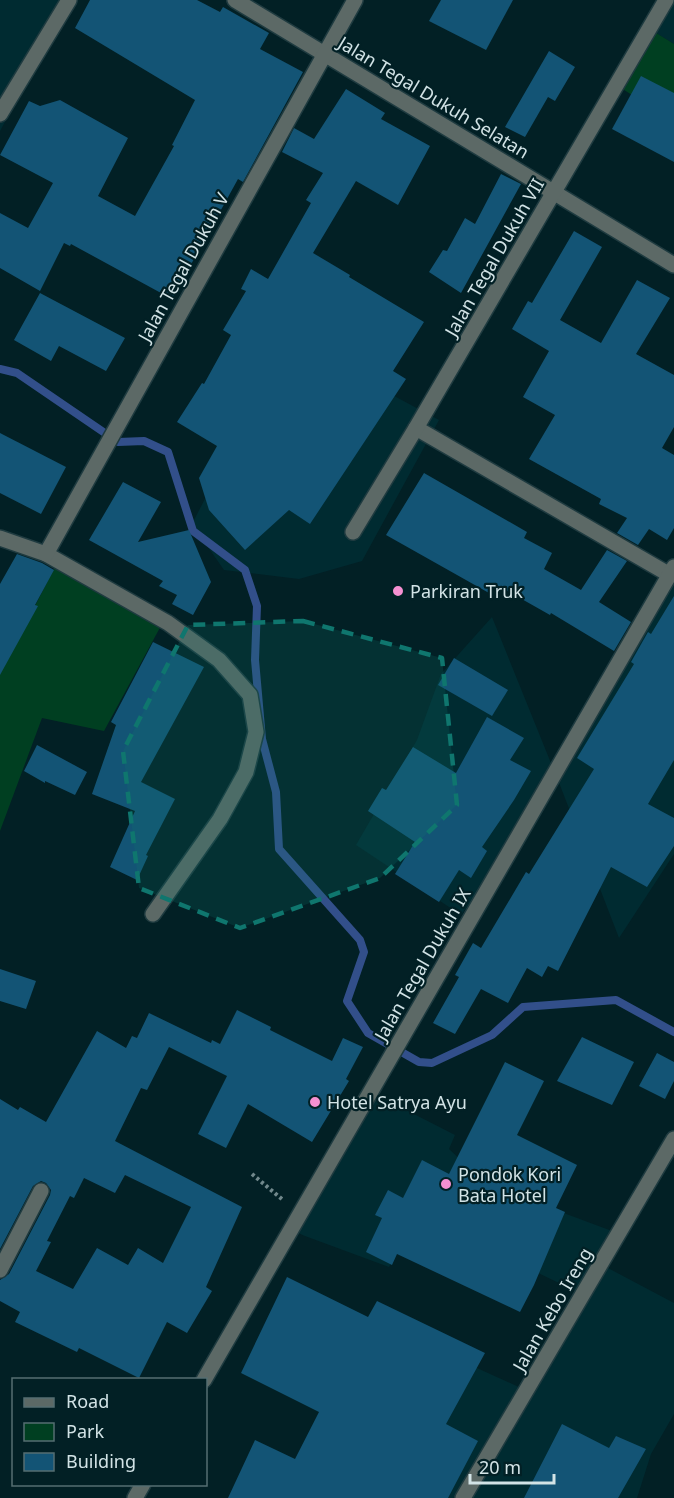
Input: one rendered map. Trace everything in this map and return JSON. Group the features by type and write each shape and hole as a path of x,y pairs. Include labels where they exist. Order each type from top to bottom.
{"street":[{"path":"0,114 69,0"},
{"name":"Jalan Tegal Dukuh Selatan","path":"235,0 674,265"},
{"name":"Jalan Tegal Dukuh V","path":"46,554 355,0"},
{"name":"Jalan Tegal Dukuh VII","path":"353,532 417,428 666,0"},
{"path":"417,428 672,571"},
{"path":"0,538 46,554 168,623 219,660 250,695 256,732 246,772 220,819 153,914"},
{"name":"Jalan Tegal Dukuh IX","path":"205,1378 672,571"},
{"name":"Jalan Kebo Ireng","path":"463,1498 674,1139"},
{"path":"0,1270 41,1191"}],"path":[{"path":"252,1174 300,1213"}],"highlighted area":[{"path":"303,621 442,658 457,805 380,878 240,928 139,888 123,751 188,625"}],"shaded area":[{"path":"0,0 71,0 0,131"},
{"path":"671,0 674,0 674,44 653,31"},
{"path":"299,345 439,420 362,561 299,579 224,570 192,524 241,429"},
{"path":"674,578 674,854 619,938 558,780 461,915 356,845 417,740 441,674 492,617 557,778"},
{"path":"363,1088 455,1135 449,1149 486,1184 620,1234 606,1267 674,1303 674,1414 651,1454 637,1498 298,1498 360,1315 521,1388 586,1296 457,1234 415,1218 389,1267 285,1227"}],"green space":[{"path":"653,31 674,44 674,122 618,86"},
{"path":"56,565 163,622 104,731 42,718 0,831 0,674"}],"building":[{"path":"90,0 197,0 220,12 223,7 269,33 260,49 303,72 243,182 238,179 172,299 71,244 70,246 64,243 40,291 0,268 0,213 28,228 53,183 0,155 29,101 40,106 60,100 128,138 98,196 135,216 174,146 172,145 195,100 75,28"},
{"path":"441,0 513,0 486,50 429,21"},
{"path":"549,51 575,67 555,101 548,97 525,137 505,127"},
{"path":"641,76 674,93 674,162 612,129"},
{"path":"346,89 385,113 381,119 430,146 398,205 356,181 313,253 424,322 393,371 406,379 310,524 289,510 245,550 209,510 199,478 217,446 177,422 202,383 204,384 231,335 223,330 246,291 241,289 251,269 268,279 311,203 306,200 323,173 282,152 294,128 314,139"},
{"path":"501,174 521,184 461,293 429,272 443,250 447,251 465,218 475,224"},
{"path":"574,231 602,247 560,320 601,343 637,280 670,298 636,354 674,375 674,427 662,448 674,455 674,528 667,540 649,529 638,545 617,533 627,518 599,504 601,499 529,459 555,415 523,397 549,351 512,329 528,301 532,303"},
{"path":"40,293 125,338 106,371 59,346 51,361 14,340"},
{"path":"0,433 66,467 41,514 0,493"},
{"path":"424,473 527,532 524,538 552,553 544,569 581,590 607,550 627,561 599,602 631,622 614,651 551,613 550,615 495,584 489,593 386,535"},
{"path":"123,482 161,502 138,542 189,530 211,582 193,615 172,604 177,595 159,586 163,581 89,540"},
{"path":"17,554 54,570 35,605 38,606 0,675 0,584"},
{"path":"674,596 674,760 648,804 674,818 674,846 647,887 611,867 558,971 548,966 542,977 527,968 508,1003 481,989 455,1034 433,1023 459,977 455,975 473,943 481,948 526,872 529,874 594,769 577,758 634,664 631,662 648,632 651,634"},
{"path":"153,642 204,667 141,782 175,799 146,855 148,856 137,880 110,867 135,811 92,794 116,725 111,722"},
{"path":"454,658 508,690 492,716 438,685"},
{"path":"487,717 524,738 510,760 531,771 482,847 487,851 471,878 459,870 439,902 395,874 415,842 368,811 382,788 386,790 413,747 456,773"},
{"path":"37,745 87,772 75,795 45,781 45,783 24,771"},
{"path":"0,969 36,981 26,1009 0,1001"},
{"path":"237,1010 271,1027 270,1030 332,1061 343,1038 363,1047 346,1079 349,1081 312,1142 248,1104 226,1148 198,1134 227,1076 169,1047 147,1090 141,1088 115,1141 242,1207 206,1287 212,1291 187,1333 167,1322 139,1378 79,1348 77,1352 15,1322 20,1312 0,1301 0,1280 9,1274 51,1190 46,1183 41,1181 33,1186 0,1249 0,1099 46,1122 97,1031 126,1048 132,1036 137,1038 149,1013 211,1043 212,1040 220,1044","holes":["125,1175 191,1207 163,1263 138,1248 128,1265 97,1248 73,1289 36,1271 51,1242 47,1241 70,1196 74,1198 84,1178 115,1193"]},
{"path":"582,1037 634,1062 612,1105 557,1081"},
{"path":"657,1053 674,1062 674,1081 665,1099 639,1086"},
{"path":"505,1062 544,1081 517,1135 577,1165 556,1208 565,1212 520,1312 397,1254 392,1265 366,1252 382,1218 375,1215 388,1190 403,1198 422,1160 449,1174"},
{"path":"287,1277 368,1317 377,1301 485,1353 446,1424 478,1441 448,1498 228,1498 255,1440 295,1459 319,1412 241,1373"},
{"path":"562,1424 609,1448 616,1436 646,1449 618,1498 524,1498"}],"waterway":[{"path":"0,369 17,373 118,442 144,441 168,452 193,531 245,570 257,606 255,660 262,739 276,792 279,849 360,940 364,952 347,1001 368,1033 419,1062 432,1063 492,1035 523,1007 616,1000 674,1032"}],"place":[{"name":"Parkiran Truk","path":"398,591"},
{"name":"Hotel Satrya Ayu","path":"315,1102"},
{"name":"Pondok Kori Bata Hotel","path":"446,1184"}]}
